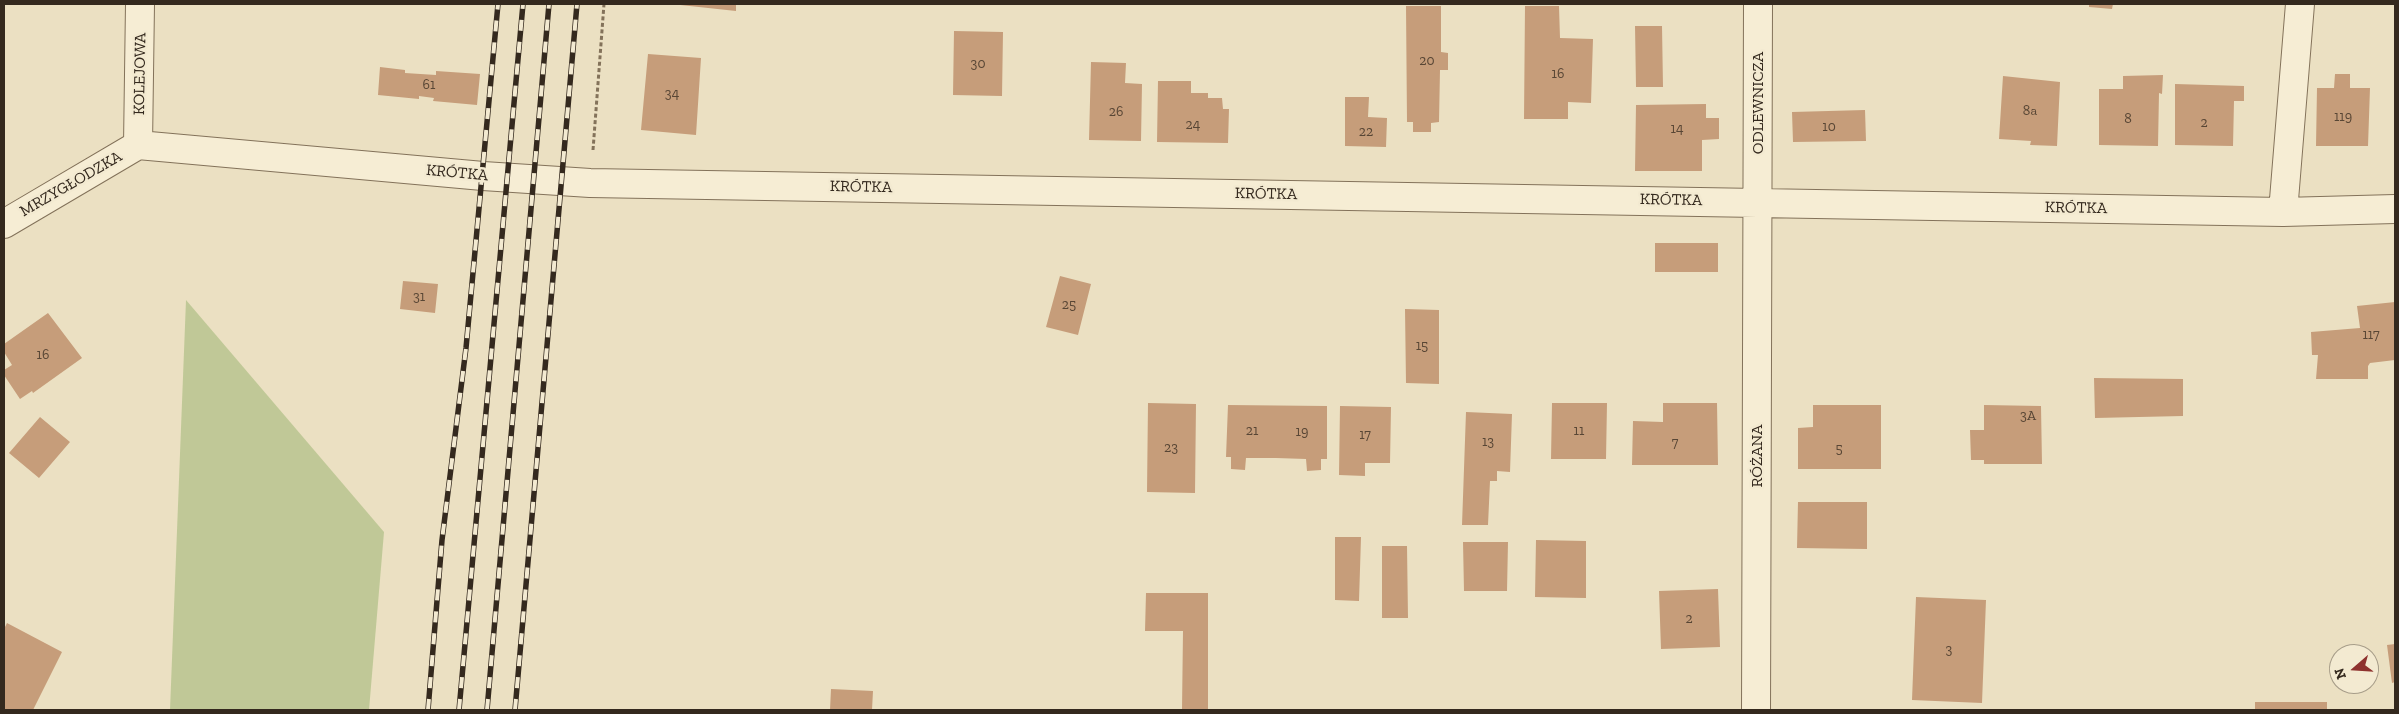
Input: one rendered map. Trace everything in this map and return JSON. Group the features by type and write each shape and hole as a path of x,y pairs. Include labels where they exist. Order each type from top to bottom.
{"street":[{"name":"KOLEJOWA","path":"138,145 140,4"},
{"name":"ODLEWNICZA","path":"1758,4 1758,202"},
{"path":"2282,212 2300,4"},
{"name":"KRÓTKA","path":"138,145 483,176 590,182 2282,212 2395,208"},
{"name":"MRZYGŁODZKA","path":"4,224 138,145"},
{"name":"RÓŻANA","path":"1756,710 1758,202"}],"path":[{"path":"590,182 604,4"}],"green space":[{"path":"186,300 384,532 369,710 170,710"}],"building":[{"path":"671,4 736,4 736,11"},
{"path":"2089,4 2113,4 2112,9 2089,7"},
{"path":"1406,6 1441,6 1441,52 1448,53 1448,70 1440,70 1439,122 1431,123 1431,132 1413,132 1413,122 1407,122"},
{"path":"1525,6 1559,6 1560,38 1593,39 1591,103 1568,102 1568,119 1524,119"},
{"path":"1635,26 1662,26 1663,87 1636,87"},
{"path":"954,31 1003,32 1002,96 953,95"},
{"path":"648,54 701,58 696,135 641,130"},
{"path":"1091,62 1126,63 1125,83 1142,84 1141,141 1089,140"},
{"path":"380,67 405,70 405,73 436,75 436,71 480,74 477,105 433,101 434,98 419,96 419,99 378,95"},
{"path":"2335,74 2350,74 2350,88 2370,88 2368,146 2316,146 2317,88 2334,88"},
{"path":"2163,75 2162,94 2159,93 2158,146 2099,145 2099,89 2123,89 2123,76"},
{"path":"2003,76 2060,82 2057,146 2030,145 2031,141 1999,139"},
{"path":"1158,81 1191,81 1191,93 1208,93 1208,98 1222,98 1223,109 1229,109 1228,143 1157,142"},
{"path":"2175,84 2244,86 2244,101 2234,101 2233,146 2175,145"},
{"path":"1345,97 1369,97 1368,117 1387,118 1386,147 1345,146"},
{"path":"1706,104 1706,118 1719,118 1719,139 1702,140 1702,171 1635,171 1636,105"},
{"path":"1865,110 1866,141 1793,142 1792,112"},
{"path":"1655,243 1718,243 1718,272 1655,272"},
{"path":"1060,276 1091,284 1078,335 1046,327"},
{"path":"403,281 438,284 435,313 400,309"},
{"path":"2395,302 2395,360 2370,363 2368,366 2368,379 2316,379 2318,355 2312,355 2311,332 2360,328 2357,306"},
{"path":"1405,309 1439,310 1439,384 1406,383"},
{"path":"48,313 82,358 33,393 32,391 20,399 4,375 4,370 12,365 4,352 4,344"},
{"path":"2094,378 2183,379 2183,416 2095,418"},
{"path":"1148,403 1196,404 1195,493 1147,492"},
{"path":"1552,403 1607,403 1606,459 1551,459"},
{"path":"1663,403 1717,403 1718,465 1632,465 1633,421 1663,422"},
{"path":"1228,405 1327,406 1327,459 1321,459 1321,470 1307,471 1306,459 1276,458 1246,458 1245,470 1231,469 1231,457 1226,457"},
{"path":"1813,405 1881,405 1881,469 1798,469 1798,428 1813,427"},
{"path":"1984,405 2041,406 2042,464 1984,464 1984,460 1971,460 1970,430 1984,430"},
{"path":"1340,406 1391,407 1390,463 1365,463 1365,476 1339,475"},
{"path":"1466,412 1512,414 1510,472 1497,471 1497,481 1490,481 1488,525 1462,525"},
{"path":"40,417 70,442 39,478 9,453"},
{"path":"1798,502 1867,502 1867,549 1797,548"},
{"path":"1335,537 1361,537 1359,601 1335,600"},
{"path":"1536,540 1586,541 1586,598 1535,597"},
{"path":"1463,542 1508,542 1507,591 1464,591"},
{"path":"1382,546 1407,546 1408,618 1382,618"},
{"path":"1718,589 1720,647 1661,649 1659,591"},
{"path":"1146,593 1208,593 1208,710 1182,710 1183,631 1145,631"},
{"path":"1916,597 1986,600 1982,703 1912,700"},
{"path":"7,623 62,652 33,710 4,710 4,629"},
{"path":"2395,644 2395,682 2392,683 2387,645"},
{"path":"831,689 873,691 872,710 830,710"},
{"path":"2255,702 2327,702 2327,710 2255,710"}],"railway":[{"path":"428,710 442,540 466,348 498,4"},
{"path":"459,710 523,4"},
{"path":"487,710 549,4"},
{"path":"515,710 577,4"}]}
